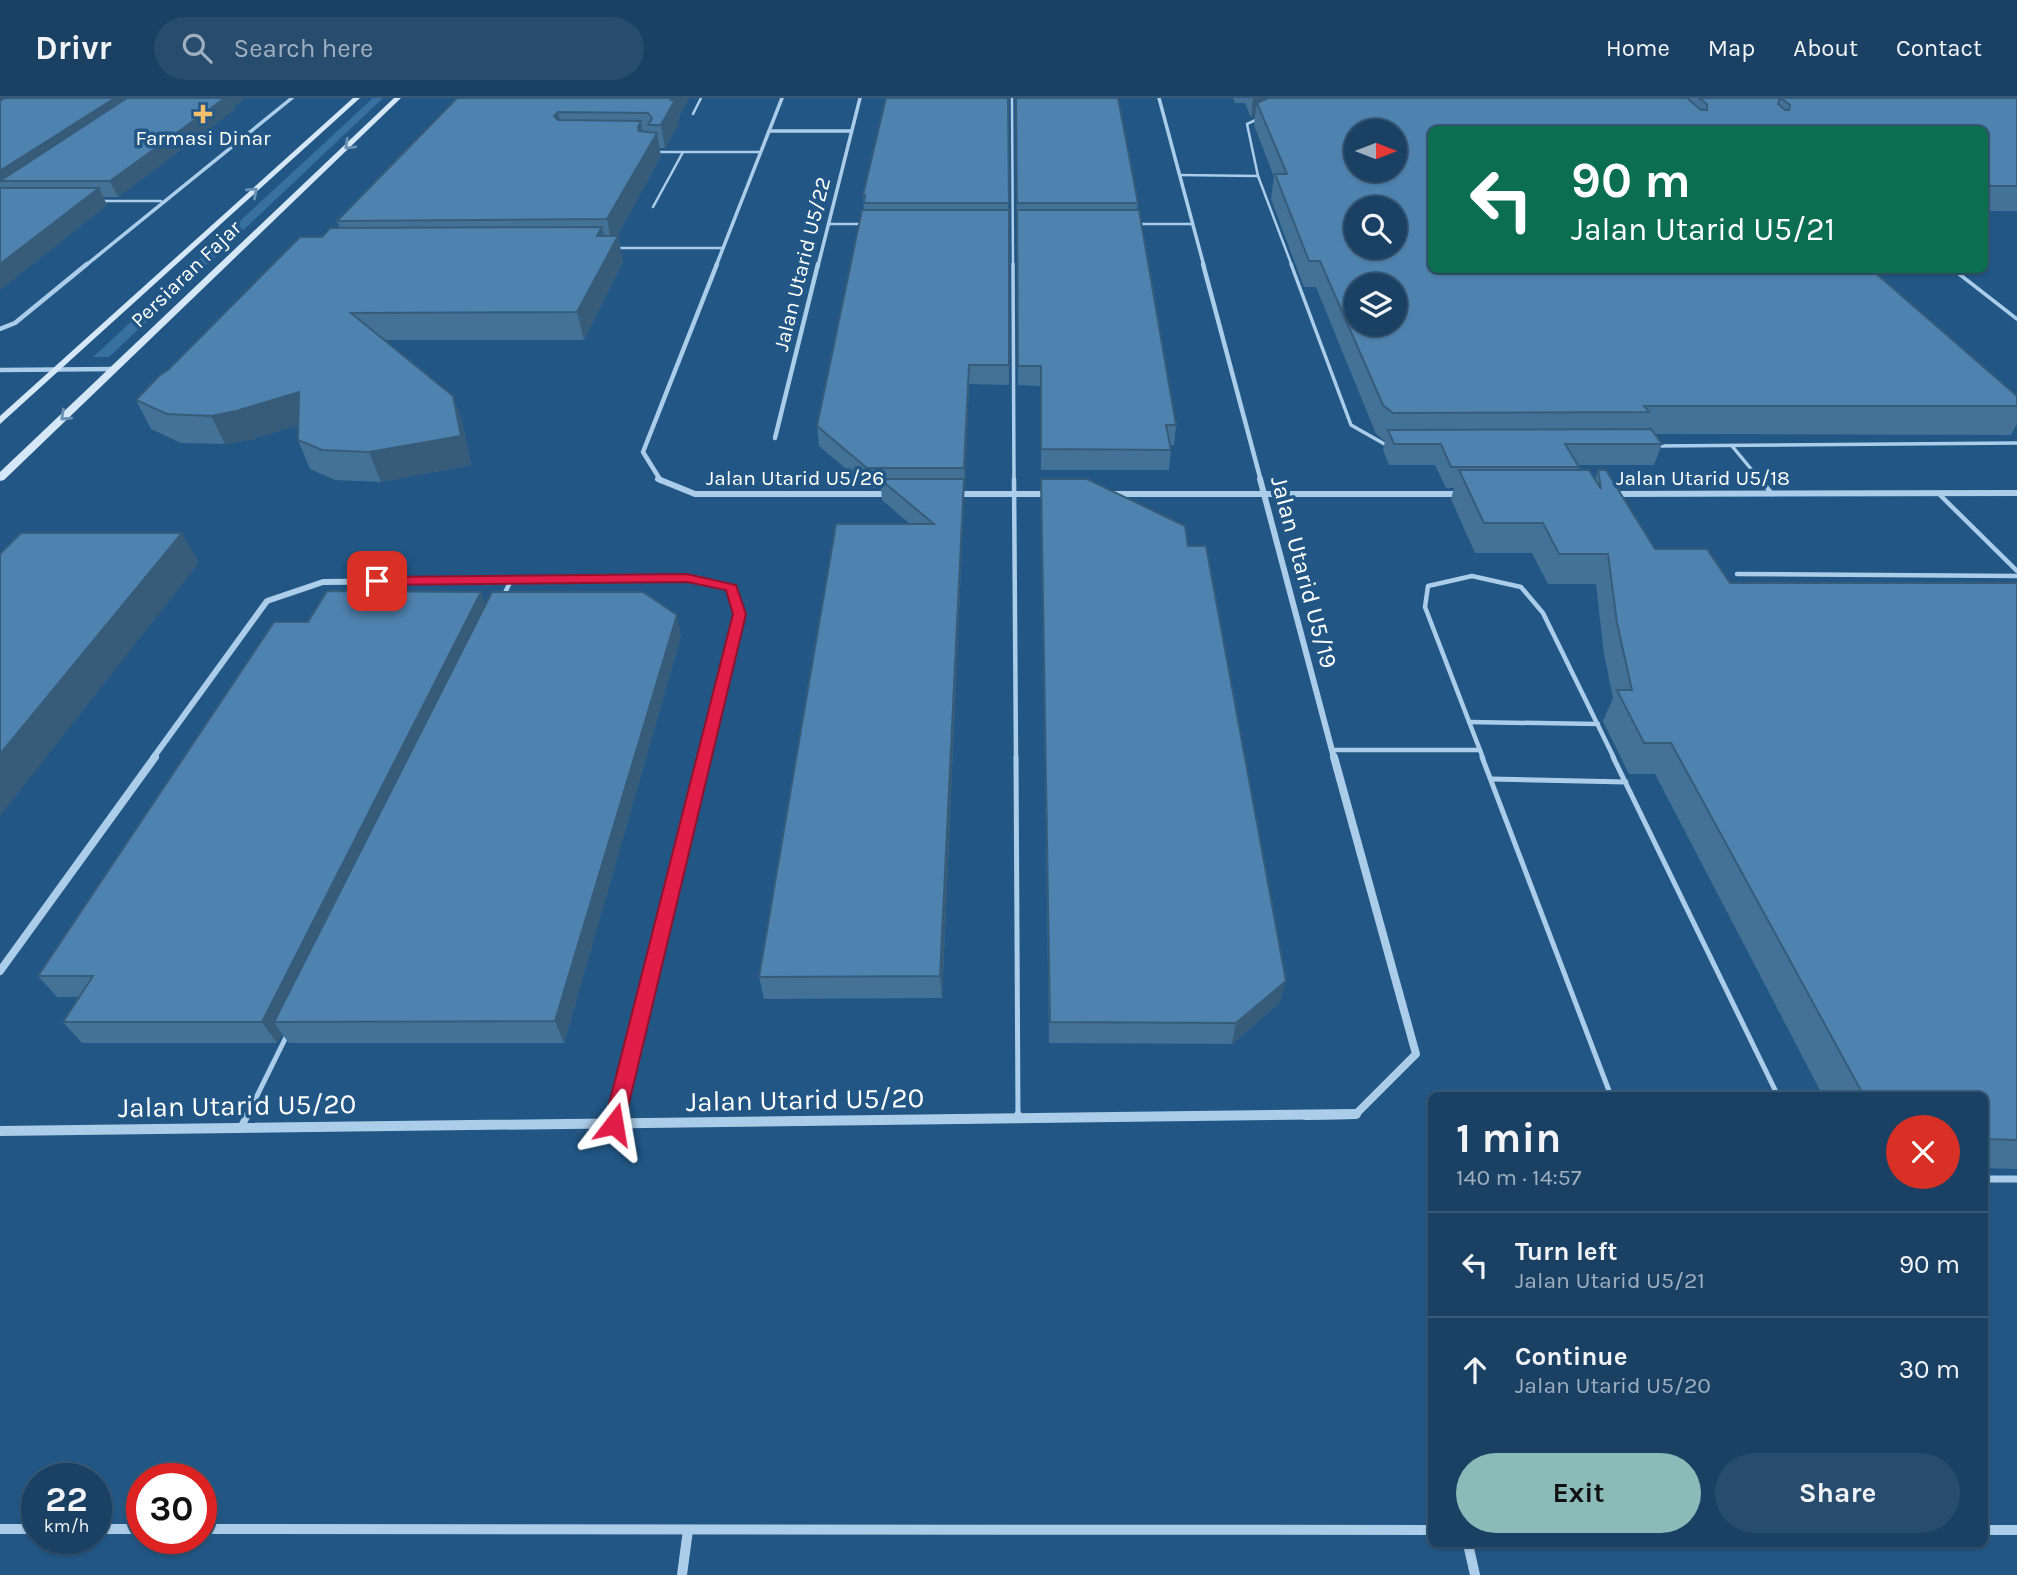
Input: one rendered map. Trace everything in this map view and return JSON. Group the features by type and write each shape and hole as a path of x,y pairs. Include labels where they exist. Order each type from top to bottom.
{"main road":[{"name":"Persiaran Fajar","path":"0,421 357,98"},
{"name":"Persiaran Fajar","path":"0,478 398,98"}],"street":[{"path":"0,329 15,323 161,201 292,98"},
{"name":"Jalan Utarid U5/26","path":"782,98 643,452 658,480 695,494 905,494"},
{"name":"Jalan Utarid U5/22","path":"775,438 860,98"},
{"name":"Jalan Utarid U5/19","path":"1159,98 1263,494 1416,1054"},
{"path":"769,131 851,131"},
{"path":"0,370 115,369"},
{"name":"Jalan Utarid U5/18","path":"1607,494 2017,493"},
{"path":"946,494 1058,494"},
{"path":"1099,494 1469,494"},
{"path":"0,971 267,601 323,582 687,578 731,588 739,614 614,1124"},
{"name":"Jalan Utarid U5/20","path":"0,1131 1355,1115 1416,1054"},
{"path":"0,1529 21,1529"},
{"path":"217,1530 1428,1530"},
{"path":"682,1575 688,1530"},
{"path":"1988,1530 2017,1530"},
{"path":"1469,1547 1475,1575"}],"lane":[{"path":"693,114 701,98"},
{"path":"1012,98 1018,1119"},
{"path":"1259,119 1247,124 1258,176 1351,425 1385,446 1399,446"},
{"path":"648,152 761,152"},
{"path":"653,207 683,152"},
{"path":"1179,175 1258,176"},
{"path":"94,201 161,201"},
{"path":"829,224 868,224"},
{"path":"1136,224 1192,224"},
{"path":"601,248 723,248"},
{"path":"1959,273 2017,319"},
{"path":"1648,446 2017,443"},
{"path":"1732,446 1772,494"},
{"path":"1939,494 2017,574"},
{"path":"1737,573 2017,574"},
{"path":"1609,1092 1425,607 1428,586 1472,576 1521,587 1543,613 1776,1092"},
{"path":"500,603 512,578"},
{"path":"1468,722 1598,724"},
{"path":"1332,750 1479,750"},
{"path":"1491,779 1626,782"},
{"path":"241,1128 290,1028"},
{"path":"1988,1179 2017,1179"}],"shaded area":[{"path":"373,98 383,98 109,357 93,357"}],"building":[{"path":"0,98 115,98 0,171 0,101 3,99"},
{"path":"127,98 225,98 110,181 0,181"},
{"path":"457,98 675,100 661,125 648,125 652,118 648,113 558,112 554,116 558,120 641,121 639,131 657,133 607,219 337,221"},
{"path":"886,98 1008,98 1009,203 864,203 863,195"},
{"path":"1016,98 1118,98 1138,203 1017,203"},
{"path":"1268,98 1687,98 1701,110 1707,110 1707,104 1699,98 1780,98 1778,104 1789,110 1790,105 1781,98 2017,98 2017,186 1988,186 1988,126 1428,126 1428,273 1875,273 2017,396 2017,406 1644,406 1649,412 1393,413 1383,405 1353,336 1407,336 1407,273 1344,273 1344,316 1320,261 1309,261 1275,174 1287,174 1257,103"},
{"path":"0,188 99,188 0,264"},
{"path":"862,210 1009,210 1009,365 969,365 964,468 867,468 817,426"},
{"path":"1017,210 1139,210 1176,425 1166,425 1171,450 1041,449 1041,366 1018,366"},
{"path":"602,227 597,236 618,236 577,312 351,313 453,396 461,436 369,452 322,450 298,440 299,392 211,416 167,414 136,400 300,237 322,237 330,228"},
{"path":"1651,429 1662,444 1565,444 1579,467 1451,467 1441,444 1394,444 1388,430"},
{"path":"1459,470 1589,470 1601,489 1598,470 1606,470 1655,549 1707,549 1730,583 2017,583 2017,1140 1988,1139 1988,1092 1862,1092 1671,743 1644,743 1617,690 1632,690 1617,623 1608,554 1559,554 1543,523 1484,523"},
{"path":"880,479 964,479 940,976 759,977 836,524 934,524"},
{"path":"1041,479 1087,479 1185,526 1188,546 1206,546 1286,981 1236,1023 1050,1022"},
{"path":"21,533 182,533 0,754 0,554"},
{"path":"327,591 481,592 262,1022 63,1022 93,976 38,976 274,622 308,622"},
{"path":"492,592 643,592 677,615 555,1021 274,1022"}],"place":[{"name":"Farmasi Dinar","path":"203,114"}],"route":[{"path":"377,581 687,578 731,588 739,614 614,1124"}]}
